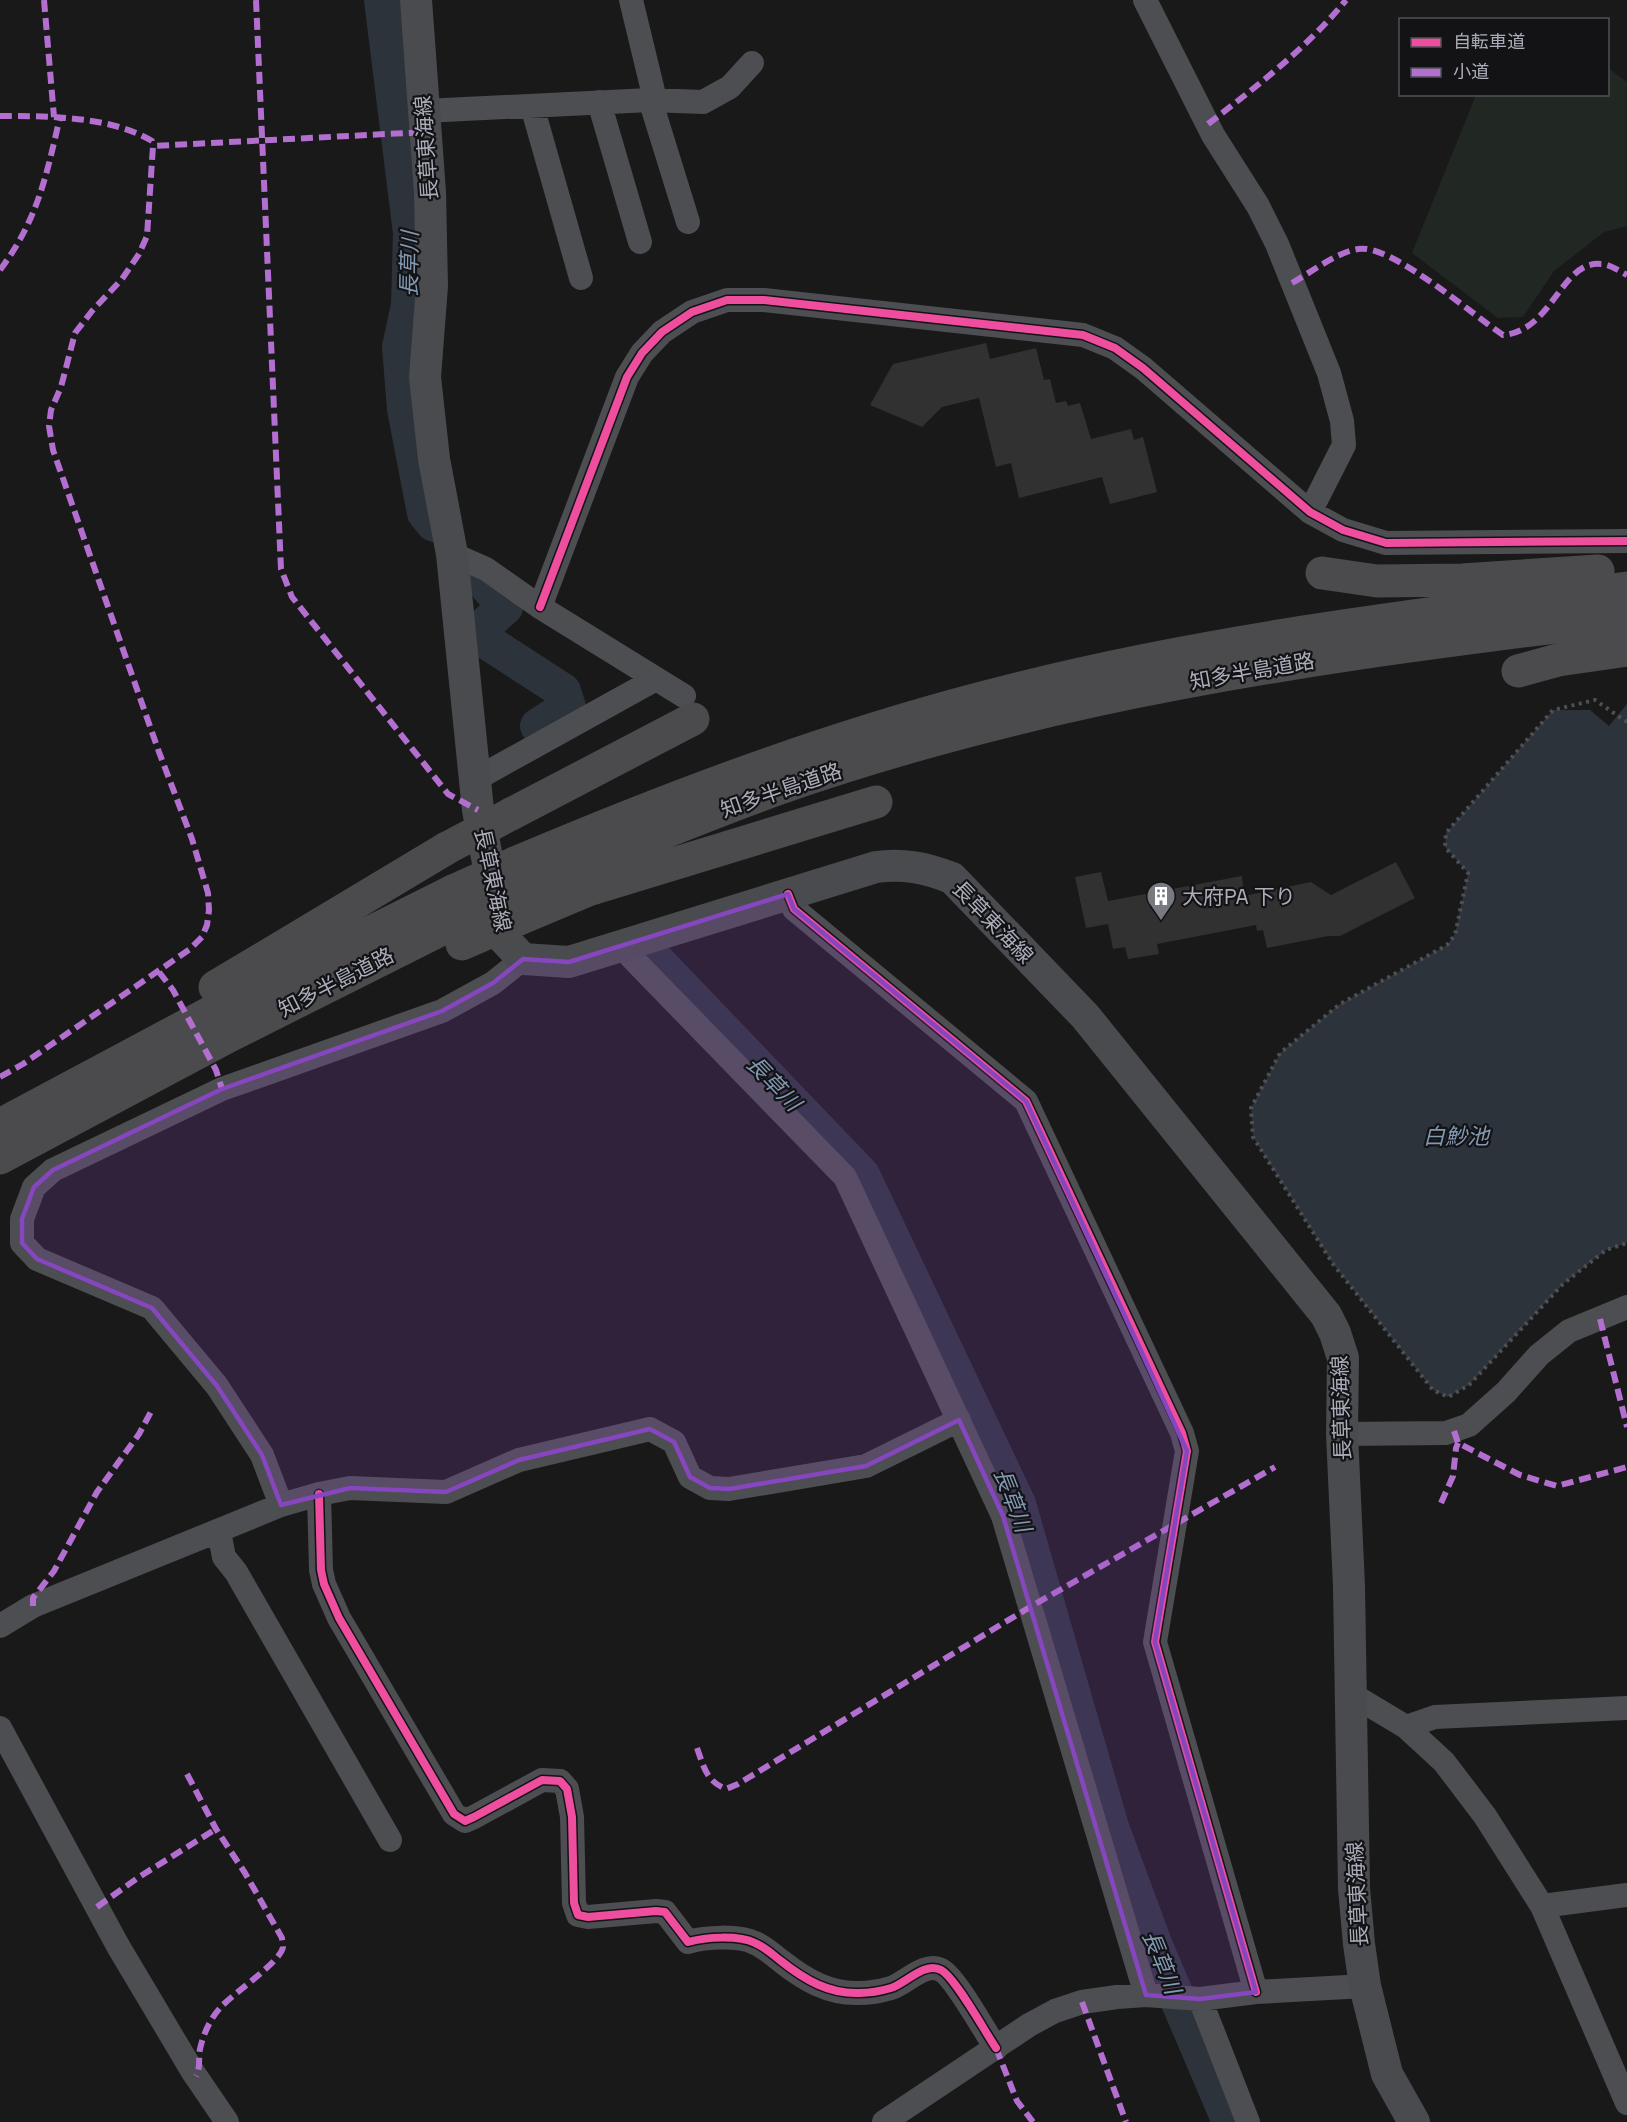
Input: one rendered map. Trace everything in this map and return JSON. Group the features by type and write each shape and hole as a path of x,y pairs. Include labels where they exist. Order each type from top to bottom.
{"highway":[{"path":"1322,573 1377,581 1409,581 1462,580 1627,569"},
{"name":"知多半島道路","path":"517,892 674,797 771,761 876,727 979,698 1213,646 1341,625 1627,588"},
{"name":"知多半島道路","path":"0,1125 217,1008 459,918 686,823 783,788 886,755 990,726 1219,675 1461,638 1627,618"},
{"path":"1518,671 1558,660 1627,650"},
{"path":"70,1087 142,1032 447,848 511,814 688,707"},
{"path":"0,1158 459,918 517,892 588,890 876,802"}],"main road":[{"name":"長草東海線","path":"416,0 430,192 432,286 425,377 434,459 452,554 474,780 502,937 523,959 568,962 876,867 895,864 927,868 952,878 1085,1016 1326,1315 1343,1358 1342,1434 1349,1586 1354,1888 1359,1944 1365,1986 1387,2074 1414,2122"}],"street":[{"path":"631,0 654,100 653,109 688,222"},
{"path":"1145,0 1213,135 1258,206 1277,244 1329,373 1342,421 1344,445 1310,512"},
{"path":"424,111 654,100 703,102 730,87 752,63"},
{"path":"599,102 640,242"},
{"path":"532,106 581,278"},
{"path":"540,607 627,377 642,353 662,332 692,312 727,300 764,300 1083,335 1115,348 1143,368 1310,512 1343,530 1386,543 1627,541"},
{"path":"452,554 486,569 540,607 656,680 688,707"},
{"path":"474,780 656,680"},
{"path":"788,894 794,909 1026,1101 1182,1433 1186,1451 1155,1642 1256,1992"},
{"path":"624,945 631,957 844,1177 1003,1516 1146,1995"},
{"path":"281,1505 262,1455 217,1386 152,1308 37,1259 22,1243 22,1220 34,1186 53,1170 222,1089 442,1011 493,983 523,959"},
{"path":"1342,1434 1446,1433 1469,1425 1506,1392 1539,1355 1569,1331 1627,1307"},
{"path":"0,1626 33,1606 281,1505 319,1494 350,1488 447,1492 519,1460 650,1429 674,1442 690,1477 711,1488 729,1489 866,1466 959,1419"},
{"path":"319,1494 321,1570 324,1584 339,1617 454,1814 465,1821 542,1780 560,1781 567,1788 572,1817 574,1903 578,1914 588,1917 665,1912 688,1942 700,1938 731,1938 754,1942 808,1981 834,1991 866,1993 892,1988 921,1971 932,1968 941,1970 954,1983 996,2048"},
{"path":"219,1532 224,1557 236,1572 390,1840"},
{"path":"1351,1694 1406,1727 1444,1762 1485,1816 1542,1906 1627,2103"},
{"path":"1406,1727 1435,1717 1627,1708"},
{"path":"0,1728 118,1946 193,2072 227,2122"},
{"path":"1542,1906 1627,1895"},
{"path":"884,2122 1054,2011 1082,2002 1117,1996 1146,1995 1200,1999 1256,1992 1365,1986"},
{"path":"1200,1999 1248,2122"}],"path":[{"path":"1627,722 1595,700 1553,710 1446,833 1445,847 1468,873 1455,934 1447,945 1340,1004 1280,1053 1251,1108 1253,1137 1333,1264 1433,1390 1448,1397 1468,1385 1563,1284 1606,1250 1627,1243"}],"highlighted area":[{"path":"788,894 794,909 1026,1101 1187,1451 1155,1642 1256,1992 1200,1999 1146,1995 1003,1516 959,1420 866,1466 729,1489 710,1488 690,1477 674,1442 650,1429 519,1460 446,1492 350,1488 281,1505 262,1455 217,1386 152,1308 37,1259 22,1243 22,1219 34,1187 53,1170 222,1089 442,1011 493,983 523,959 569,962"}],"shaded area":[{"path":"1609,69 1627,82 1627,226 1604,232 1554,271 1523,317 1498,318 1412,253 1476,96 1609,96"}],"water":[{"name":"白魦池","path":"1627,704 1627,1243 1606,1250 1563,1284 1469,1385 1448,1397 1433,1390 1333,1264 1253,1137 1251,1108 1280,1053 1340,1004 1447,945 1455,934 1468,873 1445,847 1446,833 1553,710 1590,710 1609,726"}],"building":[{"path":"986,343 990,359 1036,348 1044,380 1050,379 1056,403 1066,401 1068,406 1080,403 1091,439 1131,429 1134,440 1143,437 1157,492 1110,504 1102,477 1019,498 1011,463 996,467 979,398 942,407 922,427 870,405 893,364"},
{"path":"1396,862 1415,898 1340,936 1328,936 1267,948 1263,930 1257,931 1256,925 1157,944 1159,954 1128,959 1125,947 1113,949 1108,924 1086,928 1075,877 1101,872 1108,901 1242,876 1244,896 1311,882 1331,895"}],"waterway":[{"name":"長草川","path":"382,0 411,233 409,305 400,347 405,409 425,513 434,524"},
{"name":"長草川","path":"484,582 505,607 475,634 563,691 568,707 538,726"},
{"name":"長草川","path":"654,958 862,1175 1018,1504 1111,1827 1155,1946 1230,2122"}],"marked path":[{"path":"44,0 54,117"},
{"path":"256,0 281,569 292,597 448,794 478,810"},
{"path":"1208,124 1298,50 1346,0"},
{"path":"0,116 58,117 98,122 136,133 152,141 153,146"},
{"path":"0,270 32,215 45,178 60,117"},
{"path":"0,1077 23,1064 190,949 202,937 207,925 208,893 192,839 159,752 53,450 49,426 51,410 61,387 75,333 122,279 139,254 147,236 153,146 426,132"},
{"path":"1292,283 1341,254 1358,249 1372,250 1410,268 1503,335 1520,331 1534,322 1576,273 1587,266 1604,264 1627,275"},
{"path":"159,972 173,990 216,1070 222,1089"},
{"path":"1600,1319 1627,1427"},
{"path":"33,1606 33,1598 54,1571 97,1492 139,1434 153,1408"},
{"path":"1454,1431 1458,1443 1520,1475 1557,1486 1627,1467"},
{"path":"1441,1503 1453,1476 1458,1443"},
{"path":"697,1748 704,1767 714,1782 726,1789 738,1784 1030,1607 1275,1467"},
{"path":"187,1774 216,1829 245,1873 282,1938 283,1947 274,1961 226,2002 213,2017 201,2044 196,2076"},
{"path":"97,1907 139,1877 216,1829"},
{"path":"1082,2002 1126,2122"},
{"path":"996,2048 1017,2101 1033,2122"}],"cycle path":[{"path":"540,607 627,377 642,353 662,332 692,312 727,300 764,300 1083,335 1115,348 1143,368 1310,512 1343,530 1386,543 1627,541"},
{"path":"788,894 794,909 1026,1101 1182,1433 1187,1451 1155,1642 1256,1992"},
{"path":"319,1494 321,1570 324,1584 339,1618 454,1814 465,1821 542,1780 560,1781 567,1789 572,1817 574,1903 578,1915 588,1917 665,1912 688,1942 722,1938 748,1940 762,1947 808,1980 848,1993 891,1988 928,1968 935,1968 941,1970 954,1983 996,2048"}],"place":[{"name":"大府PA 下り","path":"1161,922"}]}
